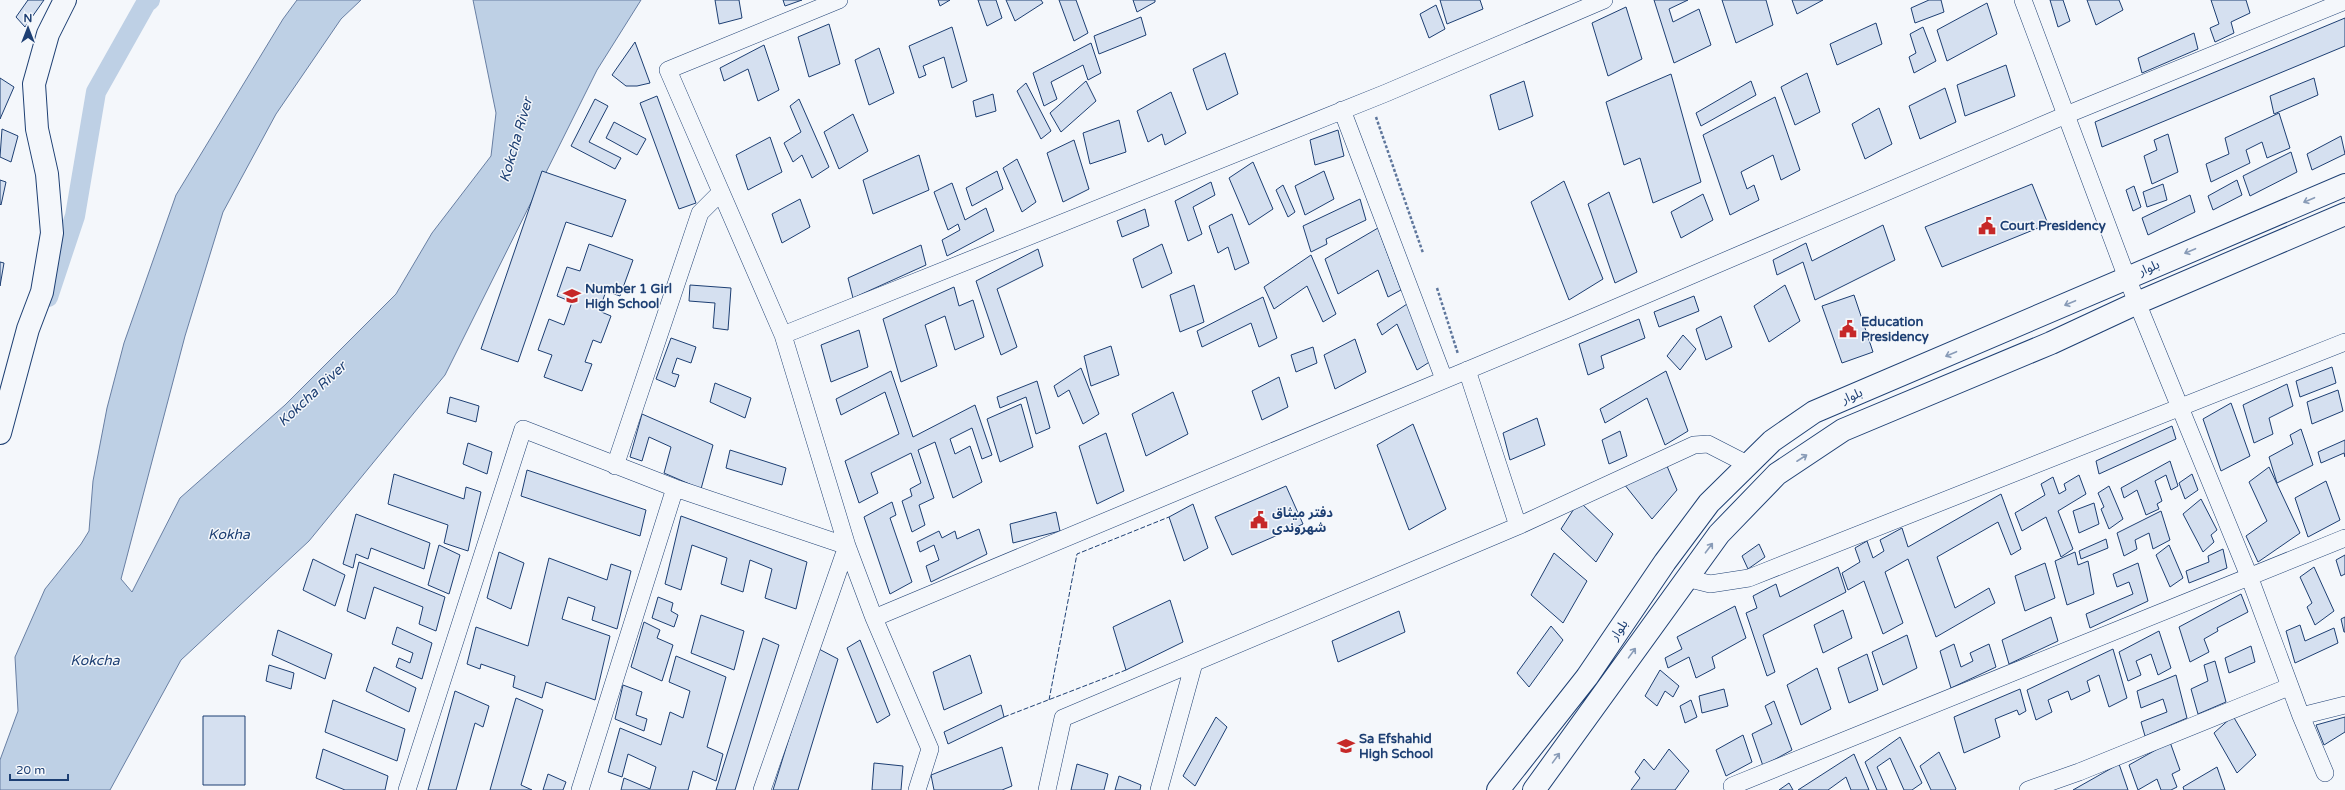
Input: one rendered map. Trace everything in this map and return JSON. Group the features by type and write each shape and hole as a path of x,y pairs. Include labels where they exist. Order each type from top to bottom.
{"main road":[{"path":"0,433 28,329 42,292 52,233 47,174 37,129 34,84 48,34 65,0"},
{"name":"بلوار","path":"1498,790 1587,677 1664,562 1709,503 1772,441 1814,412 2345,185"},
{"name":"بلوار","path":"1534,790 1719,534 1777,474 1843,430 2051,343 2137,303 2345,214"},
{"path":"1587,677 1605,690"}],"street":[{"path":"839,0 668,70 783,335 847,546 874,618 930,749 917,790"},
{"path":"783,335 1370,99 1604,0"},
{"path":"2023,0 2127,278 2249,576 2289,687 2325,773"},
{"path":"874,618 1566,329 2066,115 2345,1"},
{"path":"1342,110 1444,379"},
{"path":"615,466 700,213 721,192"},
{"path":"1686,578 1710,584 1749,578 2345,342"},
{"path":"1465,371 1518,526"},
{"path":"407,790 523,429 615,466 675,488 847,546"},
{"path":"1047,790 1063,718 1518,526 1694,445 1708,444 1747,464"},
{"path":"580,790 675,488"},
{"path":"1734,790 1732,786 2345,538"},
{"path":"762,790 847,546"},
{"path":"1159,790 1194,663"},
{"path":"2028,790 2079,772 2289,687"},
{"path":"2301,716 2345,705"}],"path":[{"path":"1370,99 1400,190 1423,253"},
{"path":"1437,288 1465,371"}],"water":[{"path":"297,0 361,0 341,19 276,114 223,212 185,336 121,579 132,592 180,498 285,405 396,294 432,233 491,156 496,113 473,0 641,0 597,70 445,375 309,541 181,660 110,790 0,790 0,760 18,711 15,657 45,589 81,544 89,531 93,481 107,408 124,343 176,195 283,19"}],"building":[{"path":"28,0 44,0 25,27 16,17"},
{"path":"715,0 739,0 742,18 719,24"},
{"path":"783,0 802,0 785,6"},
{"path":"938,0 950,0 940,6"},
{"path":"978,0 996,0 1002,18 987,26"},
{"path":"1006,0 1041,0 1043,3 1015,21"},
{"path":"1059,0 1076,0 1088,33 1074,41"},
{"path":"1133,0 1155,0 1155,2 1137,12"},
{"path":"1440,0 1480,0 1483,9 1447,24"},
{"path":"1654,0 1688,0 1669,9 1673,22 1699,9 1711,45 1674,63"},
{"path":"1722,0 1766,0 1773,25 1736,43"},
{"path":"1792,0 1823,0 1797,14"},
{"path":"1929,0 1941,0 1944,12 1915,23 1911,8"},
{"path":"2050,0 2063,0 2070,21 2058,27"},
{"path":"2087,0 2119,0 2123,10 2096,25"},
{"path":"2211,0 2246,0 2250,13 2231,22 2234,33 2215,42 2210,28 2219,24"},
{"path":"1987,3 1997,34 1947,61 1937,30"},
{"path":"1436,5 1445,29 1429,38 1420,14"},
{"path":"1626,7 1642,59 1608,76 1592,23"},
{"path":"1141,17 1146,35 1099,54 1094,36"},
{"path":"2345,18 2345,46 2102,147 2095,122"},
{"path":"1876,23 1882,44 1837,65 1830,44"},
{"path":"829,24 840,64 809,77 798,37"},
{"path":"952,27 967,81 952,88 944,57 923,66 926,75 919,78 909,46"},
{"path":"1923,27 1936,61 1914,73 1909,57 1916,53 1910,34"},
{"path":"2194,33 2198,49 2142,73 2138,58"},
{"path":"635,42 650,83 637,86 626,86 612,75"},
{"path":"1091,43 1101,73 1088,80 1083,65 1051,82 1057,99 1044,106 1033,73"},
{"path":"764,45 779,90 758,101 748,69 724,81 720,68"},
{"path":"879,48 894,93 869,105 855,60"},
{"path":"1225,53 1238,94 1207,110 1193,69"},
{"path":"2006,65 2015,96 1965,116 1957,85"},
{"path":"1807,73 1820,112 1795,125 1781,87"},
{"path":"1671,74 1701,182 1653,203 1640,158 1624,165 1606,102"},
{"path":"0,78 14,87 0,119"},
{"path":"2314,78 2318,95 2274,114 2270,96"},
{"path":"1086,81 1096,101 1061,132 1050,113"},
{"path":"1524,81 1533,116 1499,130 1490,95"},
{"path":"1751,81 1756,95 1701,126 1696,113"},
{"path":"1026,83 1051,131 1041,139 1017,91"},
{"path":"1945,88 1956,122 1920,139 1909,106"},
{"path":"1171,92 1186,133 1165,145 1162,134 1148,142 1137,111"},
{"path":"993,94 996,111 976,117 973,101"},
{"path":"657,96 696,203 679,209 640,103"},
{"path":"1775,97 1800,170 1781,180 1773,155 1741,172 1747,189 1754,185 1759,200 1730,215 1703,135"},
{"path":"595,99 608,106 589,142 621,158 615,169 571,146"},
{"path":"799,99 829,167 812,178 802,155 793,162 784,143 801,132 790,106"},
{"path":"1879,108 1892,144 1865,159 1852,124"},
{"path":"2279,113 2290,148 2267,158 2262,142 2246,150 2250,163 2211,182 2206,164 2229,154 2225,138"},
{"path":"853,114 868,151 839,169 824,132"},
{"path":"1119,120 1126,152 1090,164 1083,133"},
{"path":"614,122 646,139 637,155 606,138"},
{"path":"2,129 18,136 11,162 0,157"},
{"path":"1338,130 1344,156 1315,165 1310,140"},
{"path":"2168,134 2178,172 2152,184 2144,156 2157,150 2154,140"},
{"path":"2341,136 2345,154 2312,170 2307,154"},
{"path":"770,137 782,172 748,190 736,155"},
{"path":"1074,140 1089,189 1063,202 1047,153"},
{"path":"2291,152 2297,172 2250,196 2243,176"},
{"path":"919,155 929,190 873,214 863,180"},
{"path":"1017,159 1036,202 1022,212 1003,168"},
{"path":"1253,162 1273,209 1249,225 1229,178"},
{"path":"542,171 626,200 612,237 566,222 518,362 481,349"},
{"path":"997,171 1003,189 972,206 966,188"},
{"path":"1324,171 1334,199 1305,215 1295,186"},
{"path":"0,180 6,182 1,205 0,204"},
{"path":"2237,180 2242,195 2213,210 2208,196"},
{"path":"1564,181 1603,279 1569,300 1531,202"},
{"path":"1211,182 1215,195 1193,207 1202,234 1188,241 1175,201"},
{"path":"952,183 965,220 986,208 994,231 947,256 942,240 960,230 958,224 948,230 934,192"},
{"name":"Court Presidency","path":"2032,184 2048,224 1942,267 1925,227"},
{"path":"2163,184 2167,200 2147,207 2143,192"},
{"path":"1283,185 1295,212 1288,217 1276,190"},
{"path":"2134,186 2141,207 2133,211 2126,190"},
{"path":"1609,192 1637,272 1615,283 1588,204"},
{"path":"1703,194 1713,220 1681,238 1671,212"},
{"path":"2190,195 2195,212 2148,235 2142,218"},
{"path":"800,199 810,227 782,243 772,214"},
{"path":"1360,199 1366,220 1326,239 1327,244 1311,252 1303,226"},
{"path":"1145,209 1149,226 1122,237 1117,221"},
{"path":"1232,214 1249,263 1235,270 1228,247 1218,253 1209,226"},
{"path":"1883,225 1895,260 1815,300 1803,262 1777,275 1773,260 1806,243 1812,261"},
{"path":"1378,228 1401,290 1388,297 1378,270 1338,294 1325,259"},
{"path":"589,244 633,260 620,296 606,291 599,311 611,316 601,343 593,340 585,362 592,364 582,391 544,377 552,355 538,350 549,319 564,325 572,302 557,296 567,267 580,271"},
{"path":"1162,244 1172,273 1142,288 1133,259"},
{"path":"921,245 926,265 853,298 848,278"},
{"path":"1038,249 1043,266 997,289 1017,347 1001,355 976,281"},
{"path":"1311,255 1336,314 1323,322 1307,286 1274,309 1264,287"},
{"path":"0,262 4,263 0,286"},
{"path":"690,285 731,288 728,330 713,328 715,303 689,301"},
{"path":"1194,285 1204,322 1180,332 1170,295"},
{"path":"1785,285 1800,321 1769,342 1754,306"},
{"path":"954,287 959,306 973,300 984,337 955,350 945,316 925,325 937,366 901,382 883,319"},
{"name":"Education Presidency","path":"1854,295 1873,352 1842,363 1822,306"},
{"path":"1694,296 1699,311 1659,327 1654,312"},
{"path":"1263,297 1277,338 1259,347 1251,323 1202,347 1197,331"},
{"path":"1407,304 1431,361 1417,370 1397,324 1382,335 1377,324"},
{"path":"1721,316 1732,347 1706,360 1696,329"},
{"path":"1639,319 1645,338 1601,356 1604,368 1588,375 1579,344"},
{"path":"859,330 868,367 831,382 821,345"},
{"path":"1683,335 1696,349 1680,370 1667,356"},
{"path":"671,338 696,347 691,363 677,358 672,373 679,375 675,387 656,379"},
{"path":"1355,339 1366,372 1335,389 1324,355"},
{"path":"1111,346 1119,375 1091,386 1084,356"},
{"path":"1313,347 1317,363 1296,372 1291,355"},
{"path":"2332,367 2336,383 2300,397 2296,381"},
{"path":"1081,368 1099,414 1083,424 1069,390 1058,397 1054,386"},
{"path":"891,371 913,437 975,405 992,455 982,459 972,428 950,439 955,454 970,446 982,482 953,498 935,442 918,450 934,498 919,505 925,525 912,532 902,501 912,496 910,489 921,483 911,453 871,473 878,493 859,503 845,461 899,434 885,392 841,415 836,399"},
{"path":"1666,371 1688,431 1665,445 1647,398 1605,423 1600,409"},
{"path":"1279,377 1288,407 1262,420 1252,391"},
{"path":"1037,381 1050,428 1036,434 1026,397 1000,408 997,397"},
{"path":"715,383 751,398 745,418 710,402"},
{"path":"2287,384 2293,406 2269,418 2273,434 2254,443 2243,405"},
{"path":"2338,390 2343,411 2312,424 2307,402"},
{"path":"1173,392 1188,434 1146,456 1132,414"},
{"path":"450,397 479,406 476,422 447,413"},
{"path":"2231,403 2250,456 2221,471 2203,419"},
{"path":"1021,404 1033,447 1000,462 987,419"},
{"path":"642,414 713,445 701,489 664,473 671,447 649,437 642,461 630,457"},
{"path":"1537,418 1545,445 1510,460 1503,433"},
{"path":"1413,424 1446,509 1409,530 1377,445"},
{"path":"2172,426 2176,439 2099,474 2096,461"},
{"path":"2301,429 2313,465 2277,483 2269,457 2293,444 2290,435"},
{"path":"1620,431 1627,456 1609,464 1602,440"},
{"path":"1106,433 1124,491 1097,504 1079,446"},
{"path":"2345,440 2345,457 2344,453 2321,463 2318,452"},
{"path":"468,443 492,452 487,474 463,464"},
{"path":"730,450 786,468 782,485 726,468"},
{"path":"2170,461 2178,486 2171,490 2166,475 2155,481 2162,501 2157,504 2159,509 2146,515 2137,490 2124,498 2121,488"},
{"path":"1667,466 1677,490 1652,519 1624,484"},
{"path":"2269,467 2300,533 2258,562 2246,536 2267,521 2249,482"},
{"path":"527,470 646,510 640,536 521,496"},
{"path":"394,474 464,499 466,487 481,492 468,551 444,543 448,525 388,504"},
{"path":"2192,474 2198,490 2185,499 2179,483"},
{"path":"2079,475 2086,494 2058,511 2073,549 2061,557 2046,517 2022,531 2015,513 2045,495 2041,484 2053,477 2059,494 2066,490 2064,484"},
{"path":"2326,481 2340,520 2308,537 2295,498"},
{"name":"دفتر میثاق شهروندی","path":"1286,486 1303,524 1232,555 1215,517"},
{"path":"2109,486 2123,519 2109,529 2101,509 2104,507 2098,493"},
{"path":"2001,494 2021,549 2011,555 1998,522 1937,557 1955,608 1989,588 1995,603 1936,637 1908,559 1885,572 1903,623 1883,634 1864,581 1848,590 1842,573 1860,562 1855,548 1867,541 1873,558 1884,551 1880,540 1902,528 1908,547"},
{"path":"2201,499 2217,530 2211,535 2214,542 2203,552 2183,514"},
{"path":"1579,501 1613,534 1596,562 1561,529"},
{"path":"892,502 896,515 890,518 912,582 890,594 864,517"},
{"path":"2094,503 2099,524 2079,533 2073,511"},
{"path":"1193,504 1208,548 1184,561 1169,517"},
{"path":"2161,511 2170,540 2153,549 2149,533 2135,540 2137,549 2124,556 2117,533"},
{"path":"1056,512 1060,531 1013,543 1010,524"},
{"path":"356,514 430,543 424,569 371,548 368,559 356,554 353,568 343,564"},
{"path":"681,516 807,562 796,609 765,598 772,569 750,560 743,592 721,584 727,558 692,545 681,590 665,584"},
{"path":"979,529 987,554 931,582 926,566 939,560 934,545 920,552 917,542 939,531 942,538 955,531 957,539"},
{"path":"2106,539 2108,548 2081,559 2079,551"},
{"path":"1759,544 1765,557 1748,569 1742,556"},
{"path":"439,545 460,555 449,594 428,585"},
{"path":"2169,545 2183,578 2170,587 2156,555"},
{"path":"2223,549 2227,568 2189,583 2186,571 2209,562 2208,556"},
{"path":"499,552 524,563 511,609 487,598"},
{"path":"2075,552 2078,565 2088,561 2094,594 2067,605 2055,561"},
{"path":"1554,553 1587,581 1563,623 1531,595"},
{"path":"2345,555 2345,574 2341,576 2336,560"},
{"path":"549,558 607,580 611,564 631,571 617,629 592,620 595,607 568,597 562,619 610,636 595,700 546,682 542,698 513,687 515,676 481,664 480,669 467,664 476,627 528,646"},
{"path":"313,559 345,575 335,606 303,590"},
{"path":"359,562 445,597 436,631 419,624 423,607 374,587 365,619 347,611"},
{"path":"2045,563 2055,598 2025,611 2015,576"},
{"path":"2138,563 2148,601 2090,628 2086,614 2133,594 2129,582 2117,587 2113,574"},
{"path":"1838,567 1846,592 1763,635 1775,672 1767,676 1746,613 1757,608 1753,596 1776,584 1780,597"},
{"path":"2314,567 2334,611 2315,625 2307,607 2312,603 2300,577"},
{"path":"2241,594 2248,612 2217,628 2218,631 2204,639 2209,652 2190,662 2179,627"},
{"path":"658,597 673,603 671,611 678,615 674,627 652,618"},
{"path":"1170,600 1183,642 1126,670 1113,627"},
{"path":"1735,606 1746,638 1712,657 1715,668 1696,678 1689,657 1668,668 1665,658 1682,649 1677,637"},
{"path":"1843,610 1852,638 1823,653 1814,625"},
{"path":"1399,611 1405,632 1338,662 1332,641"},
{"path":"701,615 744,631 734,670 691,653"},
{"path":"2051,617 2058,641 2009,664 2002,640"},
{"path":"2345,617 2345,632 2344,632 2341,619"},
{"path":"644,622 660,630 657,638 673,645 662,681 631,667"},
{"path":"2300,625 2305,641 2334,628 2338,643 2295,663 2286,631"},
{"path":"1551,626 1563,640 1529,687 1517,673"},
{"path":"397,627 432,643 422,679 396,667 399,658 410,663 413,653 392,644"},
{"path":"278,630 332,654 325,679 272,655"},
{"path":"2159,631 2171,668 2158,675 2151,654 2136,661 2141,675 2128,681 2119,652"},
{"path":"1907,635 1917,668 1883,685 1872,652"},
{"path":"763,638 779,645 735,790 716,790"},
{"path":"860,640 890,715 877,723 847,648"},
{"path":"1954,644 1961,667 1973,661 1970,653 1989,644 1996,667 1951,688 1940,651"},
{"path":"2251,646 2255,662 2229,673 2225,658"},
{"path":"817,648 838,659 798,790 773,790"},
{"path":"2113,649 2127,698 2109,707 2099,675 2087,681 2090,691 2071,700 2068,691 2048,700 2052,712 2036,720 2027,690"},
{"path":"1867,654 1878,690 1849,703 1838,668"},
{"path":"970,655 982,693 944,710 933,672"},
{"path":"676,656 726,677 707,747 723,754 716,781 693,771 688,790 621,790 624,778 650,789 656,767 628,754 622,777 608,772 620,728 661,745 670,712 683,718 690,691 669,682"},
{"path":"2215,661 2226,702 2198,714 2191,689 2208,681 2204,665"},
{"path":"269,665 294,673 291,689 266,681"},
{"path":"374,667 416,688 409,712 366,691"},
{"path":"1817,668 1831,709 1801,725 1787,685"},
{"path":"1660,670 1679,686 1673,697 1665,691 1657,706 1645,696"},
{"path":"2176,675 2187,718 2145,736 2141,722 2167,712 2163,699 2141,708 2137,691"},
{"path":"623,685 642,692 636,715 647,719 644,731 615,719"},
{"path":"1724,689 1728,706 1702,713 1699,696"},
{"path":"2020,689 2026,711 2019,715 2017,710 1995,719 2000,737 1964,753 1954,717"},
{"path":"455,691 489,706 483,727 475,723 456,790 428,790"},
{"path":"516,698 543,710 521,785 532,790 490,790"},
{"path":"333,700 405,729 397,761 325,732"},
{"path":"1691,700 1697,717 1685,723 1680,706"},
{"path":"1774,701 1792,750 1763,766 1752,734 1772,724 1765,706"},
{"path":"1001,705 1004,717 948,744 944,732"},
{"path":"203,716 245,716 245,785 203,785"},
{"path":"2233,716 2256,755 2237,773 2214,733"},
{"path":"1216,717 1227,727 1195,786 1183,776"},
{"path":"2345,717 2345,732 2324,745 2316,725"},
{"path":"1743,735 1752,762 1726,776 1716,750"},
{"path":"1900,737 1922,783 1912,790 1904,790 1890,758 1877,767 1887,790 1877,790 1865,762"},
{"path":"2170,742 2180,770 2172,774 2177,787 2171,790 2161,790 2157,779 2138,790 2129,765"},
{"path":"1002,747 1012,786 1002,790 934,790 931,775"},
{"path":"323,749 388,776 385,790 345,790 316,778"},
{"path":"1669,749 1689,771 1675,790 1631,790 1640,778 1635,772 1644,759 1654,770"},
{"path":"1939,752 1956,789 1955,790 1931,790 1920,766"},
{"path":"1854,754 1869,790 1851,790 1846,777 1828,790 1798,790"},
{"path":"874,763 903,766 901,790 872,790"},
{"path":"1077,764 1108,774 1104,790 1071,790"},
{"path":"2119,764 2128,790 2073,790"},
{"path":"2217,767 2225,790 2184,790 2183,787"},
{"path":"548,774 566,782 563,790 543,790"},
{"path":"1119,776 1141,785 1140,790 1115,790"},
{"path":"1789,783 1793,790 1779,790"}],"waterway":[{"path":"48,297 75,216 96,92 146,3 150,0"}],"fence":[{"path":"1049,700 1077,554 1169,517"},
{"path":"1004,717 1126,670"}],"place":[{"name":"Court Presidency","path":"1987,226"},
{"name":"Number 1 Girl High School","path":"572,296"},
{"name":"Education Presidency","path":"1848,329"},
{"name":"دفتر میثاق شهروندی","path":"1259,520"},
{"name":"Sa Efshahid High School","path":"1346,746"}],"water label":[{"name":"Kokcha River","path":"516,140"},
{"name":"Kokcha River","path":"312,394"},
{"name":"Kokha","path":"229,534"},
{"name":"Kokcha","path":"95,660"}]}
